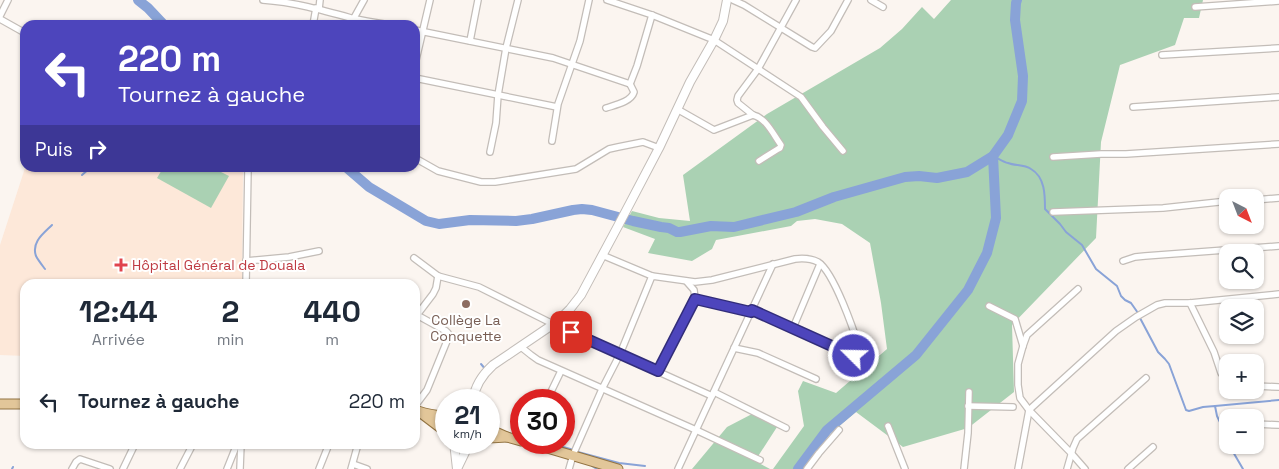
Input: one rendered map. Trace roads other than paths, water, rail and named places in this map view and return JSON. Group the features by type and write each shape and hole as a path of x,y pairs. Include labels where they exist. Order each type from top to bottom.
{"main road":[{"path":"475,389 484,373 493,365 556,322 576,302 618,226 714,40 723,21 727,0"},
{"path":"0,404 20,404"},
{"path":"420,411 435,414"},
{"path":"420,412 435,424"},
{"path":"500,434 510,438"},
{"path":"500,437 507,437"},
{"path":"456,454 457,469"},
{"path":"457,469 464,454"},
{"path":"569,454 618,469"}],"street":[{"path":"8,0 0,18 20,29"},
{"path":"263,0 280,0 364,20"},
{"path":"314,20 320,0"},
{"path":"353,18 364,0"},
{"path":"420,40 430,0"},
{"path":"470,41 478,0"},
{"path":"490,152 496,123 498,95 506,48 518,0"},
{"path":"552,141 557,107 582,33 589,0"},
{"path":"607,0 652,15 714,40 801,97 843,151"},
{"path":"733,0 745,3 781,28 815,48 831,30 848,0"},
{"path":"759,161 778,150 781,145 763,119 753,116 737,100 758,69 796,0"},
{"path":"871,0 883,8"},
{"path":"1195,7 1279,1"},
{"path":"630,84 652,15"},
{"path":"422,31 552,58 630,84 634,92 632,97 606,108"},
{"path":"1162,55 1279,48"},
{"path":"420,79 557,107"},
{"path":"1133,107 1279,97"},
{"path":"677,109 714,130 753,116"},
{"path":"420,161 438,171 481,182 496,182 568,171 618,147 643,142 659,148"},
{"path":"1053,157 1279,144"},
{"path":"246,279 248,172"},
{"path":"1264,199 1279,198"},
{"path":"1053,212 1163,208 1219,203"},
{"path":"1123,262 1144,256 1279,246"},
{"path":"246,261 289,257 319,251"},
{"path":"602,255 652,276 687,282 712,280 772,264 808,258 820,264 832,279 854,331 860,352 857,355 851,355 751,311 695,299"},
{"path":"414,258 438,276 479,287 556,322 571,332 786,428"},
{"path":"678,469 772,264"},
{"path":"793,328 820,264"},
{"path":"420,310 433,294 438,276"},
{"path":"569,469 573,455 602,389 620,354 652,276"},
{"path":"658,371 695,299 694,290 687,282"},
{"path":"1078,289 1028,335 1018,364 1018,392 1029,410 1085,469"},
{"path":"1018,469 1029,410 1116,331 1129,322 1157,305 1165,303 1190,303 1279,294"},
{"path":"1190,303 1214,352 1219,368"},
{"path":"989,306 1015,319 1023,346"},
{"path":"420,317 446,331 449,336 420,404"},
{"path":"521,347 538,360 561,371 760,460"},
{"path":"734,348 758,353 816,378"},
{"path":"552,389 561,371"},
{"path":"1067,469 1072,448 1077,439 1146,378"},
{"path":"1264,386 1279,387"},
{"path":"964,469 968,433 969,392"},
{"path":"968,406 1013,407"},
{"path":"1264,424 1279,425"},
{"path":"888,426 905,469"},
{"path":"807,469 818,453 839,430"},
{"path":"1128,469 1152,447"},
{"path":"123,469 133,449"},
{"path":"180,469 190,449"},
{"path":"227,469 237,449"},
{"path":"239,449 240,469"},
{"path":"319,469 327,449"},
{"path":"357,449 352,467 367,469"},
{"path":"72,469 80,459 110,469"}],"waterway":[{"path":"138,0 159,20"},
{"path":"352,172 369,187 426,221 439,224 470,220 516,221 582,209 669,228 677,232 711,226 734,227 796,212 834,197 905,177 937,178 967,172 993,156 1008,135 1022,101 1023,76 1015,20 1017,0"},
{"path":"993,156 1014,165 1028,167 1036,172 1042,181 1045,209 1066,232 1082,245 1096,269 1117,286 1121,296 1131,303 1138,313"},
{"path":"798,469 827,430 916,355 968,290 987,253 996,218 993,156"},
{"path":"82,175 85,172"},
{"path":"45,269 36,256 35,246 39,238 52,225"},
{"path":"1140,318 1158,352 1169,364 1186,410 1215,406 1219,420"},
{"path":"481,364 486,370"},
{"path":"1215,406 1279,400"},
{"path":"578,452 619,463 645,466"},
{"path":"1234,454 1243,469"},
{"path":"592,466 597,469"}],"place":[{"name":"Hôpital Général de Douala","path":"121,265"},
{"name":"Collège La Conquette","path":"466,304"}]}
